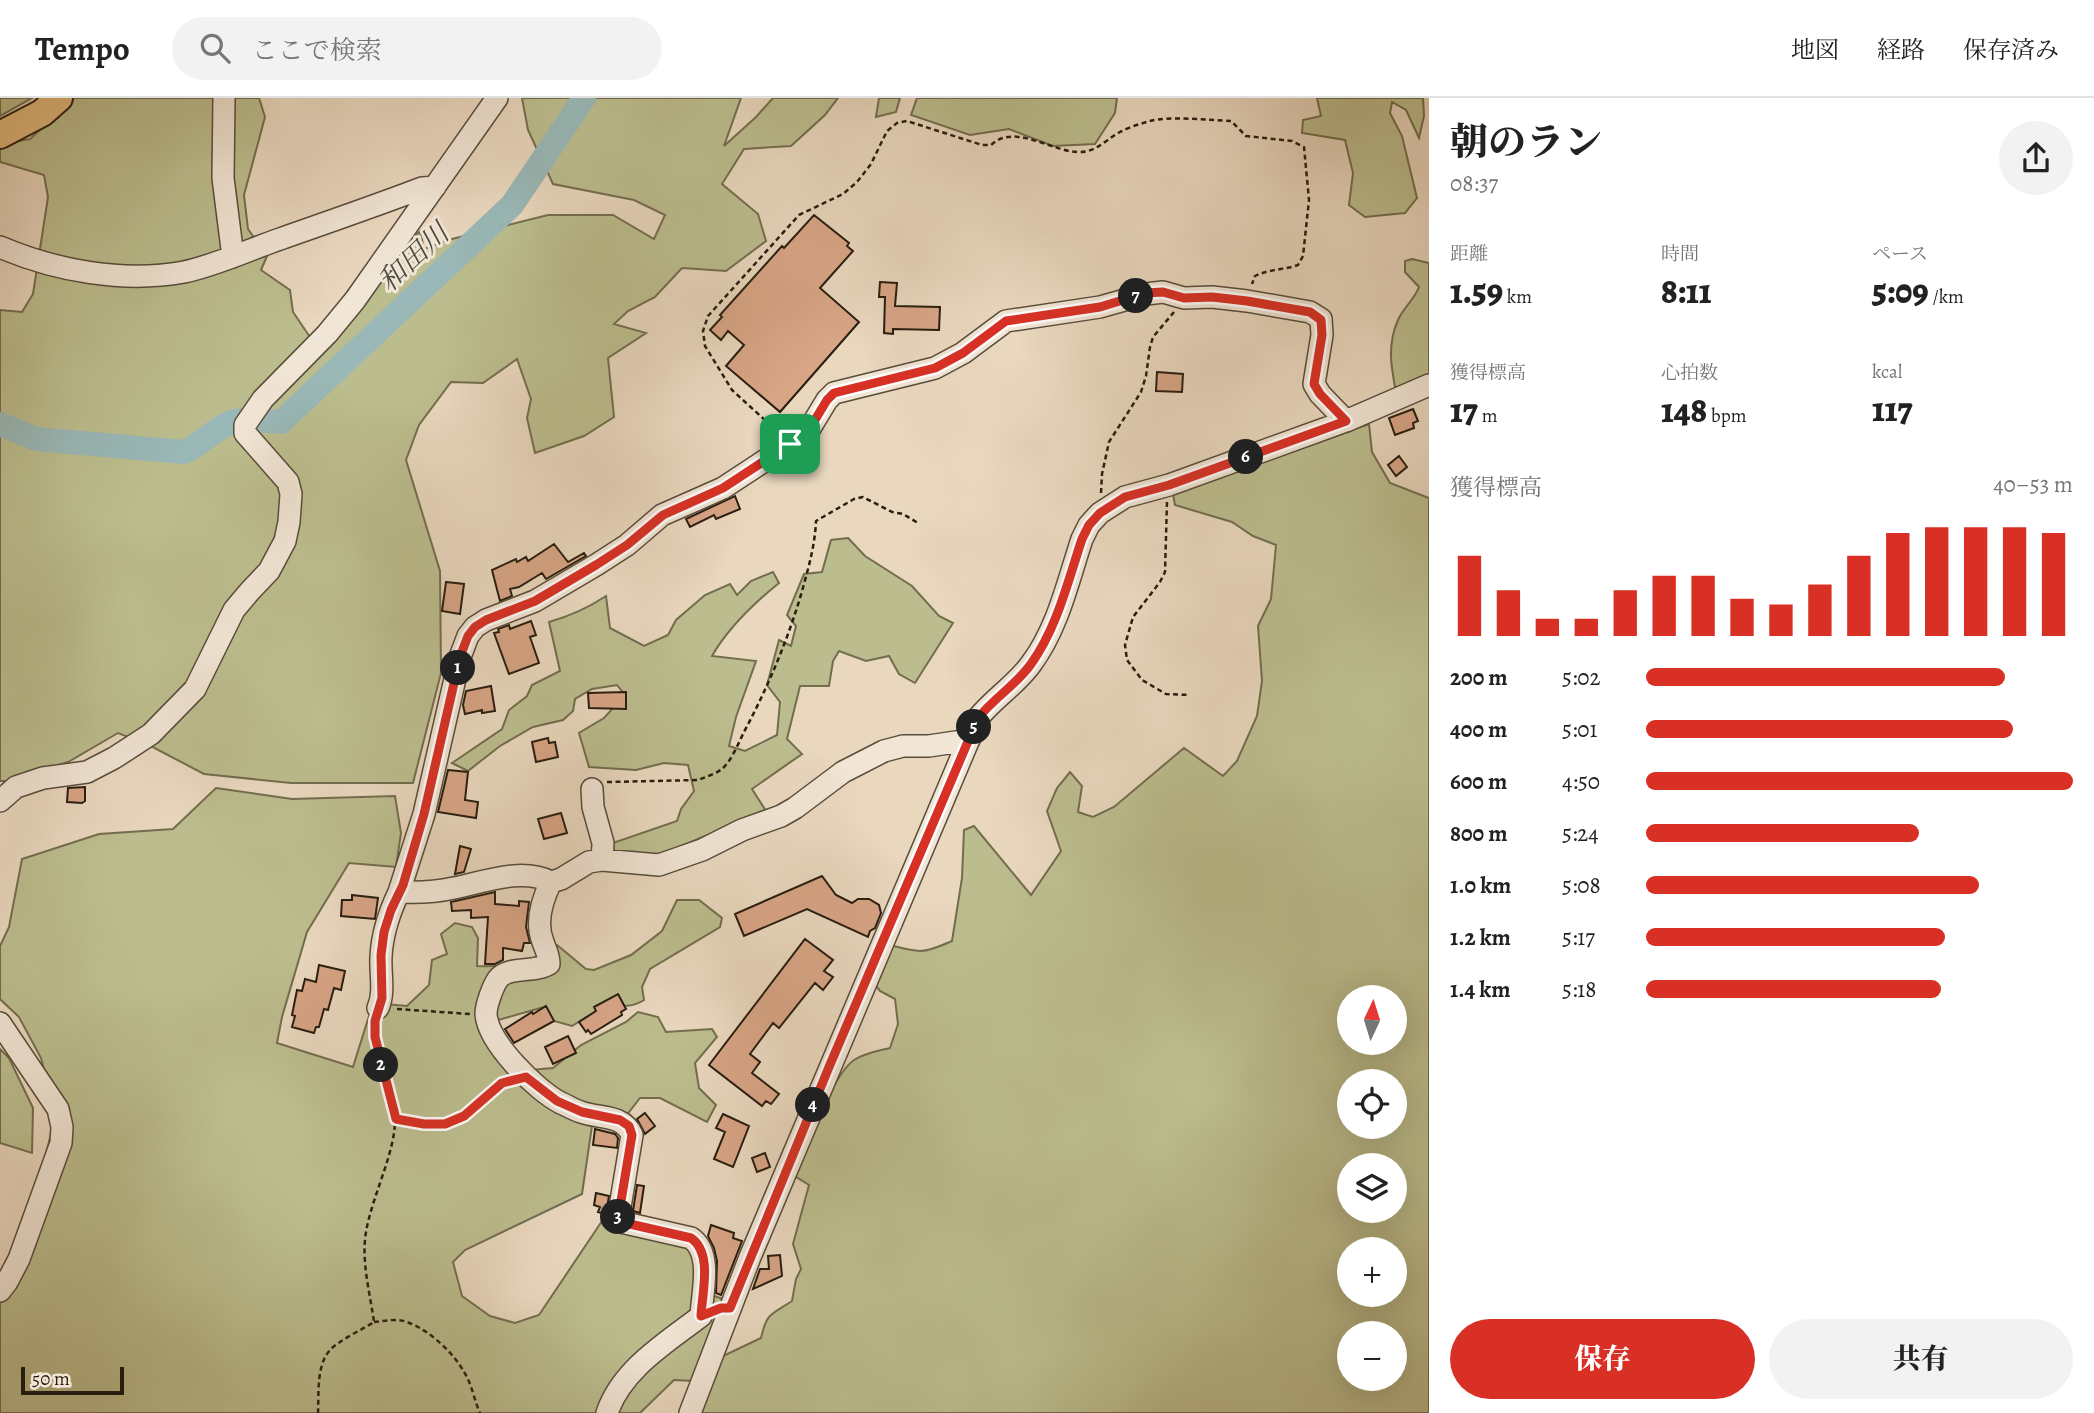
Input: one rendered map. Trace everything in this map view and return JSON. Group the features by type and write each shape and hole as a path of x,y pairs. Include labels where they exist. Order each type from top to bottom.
{"main road":[{"path":"0,135 42,113 59,98"}],"street":[{"path":"223,98 223,177 233,257"},
{"path":"0,801 16,787 43,778 87,772 114,758 150,734 195,689 234,610 270,572 285,541 289,522 291,494 288,482 244,433 246,425 263,400 327,334 355,300 497,98"},
{"path":"0,247 44,262 87,272 147,276 185,272 422,188 435,187"},
{"path":"379,1007 382,998 381,955 384,932 424,814 460,657 468,636 486,620 535,601 596,565 627,545 663,515 723,488 807,433 834,393 935,368 963,353 1006,321 1100,307 1146,293 1163,292 1184,298 1212,297 1310,312 1321,320 1322,335 1314,384 1346,421"},
{"path":"690,1413 829,1067 978,718 1029,667 1048,639 1089,525 1100,513 1125,497 1169,485 1346,421 1429,385"},
{"path":"399,892 452,889 528,875 551,882 589,862 602,860 659,865 702,850 742,830 781,816 843,772 884,751 903,746 929,746 969,740"},
{"path":"592,789 593,807 603,843 602,860"},
{"path":"551,882 543,899 540,931 549,956 549,964 543,968 505,973 498,979 487,1006 486,1016 491,1030 508,1057 526,1077 557,1101 582,1112 620,1120 629,1126 632,1135 618,1219 621,1222 691,1238 698,1243 704,1269 701,1316"},
{"path":"0,1023 58,1108 62,1127 61,1143 19,1259 0,1291"},
{"path":"607,1413 613,1396 631,1372 701,1316 721,1308 730,1308"}],"path":[{"path":"790,444 732,390 705,346 703,331 708,316 799,215 843,194 857,182 871,164 887,131 897,123 907,121 982,145 991,145 1005,136 1035,139 1065,151 1079,152 1095,149 1120,132 1153,120 1231,121 1246,136 1292,141 1304,147 1309,200 1303,256 1298,265 1264,271 1255,276 1247,301"},
{"path":"1100,513 1102,474 1110,442 1141,393 1153,337 1184,298"},
{"path":"1169,485 1165,572 1133,617 1125,645 1127,660 1142,680 1166,694 1191,695"},
{"path":"592,789 600,784 616,781 698,780 722,768 753,716 787,638 816,541 816,521 819,517 863,497 918,523"},
{"path":"374,1322 365,1250 366,1233 370,1211 393,1139 396,1119 375,1037 375,1021 379,1007 486,1016"},
{"path":"396,1119 424,1124 445,1124 464,1116 502,1083 526,1077"},
{"path":"318,1413 320,1373 331,1349 374,1322 391,1320 406,1321 435,1338 452,1354 466,1374 480,1413"}],"green space":[{"path":"0,98 32,98 0,116"},
{"path":"74,98 259,98 265,117 244,195 248,229 267,256 261,270 290,290 293,312 314,343 420,231 424,249 448,240 548,215 613,215 654,239 665,215 634,200 553,184 528,130 522,98 741,98 724,146 773,98 838,98 825,115 791,146 744,149 722,184 758,214 766,241 726,271 682,268 655,297 628,311 614,324 646,333 608,358 614,417 584,436 535,453 527,418 531,399 517,359 483,383 451,382 419,425 406,460 440,571 441,673 413,783 291,783 204,774 147,744 118,733 68,762 8,781 0,781 0,310 22,312 33,294 48,197 44,175 0,162 0,144 30,139"},
{"path":"879,98 900,98 896,112 876,117"},
{"path":"917,98 1117,98 1115,113 1095,144 1053,146 1009,129 970,135 911,115"},
{"path":"1317,98 1423,98 1424,116 1419,138 1406,110 1392,102 1390,113 1402,136 1417,198 1405,213 1365,217 1349,205 1353,173 1345,140 1302,133 1303,120 1321,116"},
{"path":"1412,259 1429,263 1429,375 1396,392 1392,338 1400,316 1419,287 1405,272 1405,261"},
{"path":"1369,424 1372,452 1390,483 1429,498 1429,1413 697,1413 723,1356 761,1338 765,1323 771,1315 792,1301 796,1279 801,1269 793,1244 809,1185 793,1175 829,1096 846,1068 854,1060 890,1048 898,1024 895,999 875,985 890,945 921,951 952,941 962,878 964,830 974,826 1031,895 1061,851 1047,811 1057,788 1070,772 1082,786 1078,812 1093,817 1114,807 1184,748 1223,776 1237,761 1257,716 1262,681 1258,626 1271,599 1276,545 1253,536 1232,522 1175,505 1173,494"},
{"path":"848,538 865,556 912,586 939,616 953,623 915,683 899,674 889,656 866,661 839,651 833,661 829,686 800,686 787,739 802,754 752,789 766,811 652,858 629,857 604,846 677,821 681,809 694,791 688,765 664,763 636,770 589,767 579,733 604,718 625,695 617,685 592,689 575,699 573,711 563,720 533,727 500,746 468,771 452,763 502,729 509,710 527,696 532,685 560,671 549,622 579,611 606,596 610,628 644,646 668,635 676,620 705,595 730,584 737,595 751,581 773,572 779,583 742,617 712,656 756,661 736,717 729,746 745,751 777,735 780,702 767,685 779,640 791,646 796,626 787,615 804,574 822,572 831,540"},
{"path":"216,788 292,799 395,796 401,833 396,867 349,863 307,932 277,1043 353,1067 373,1003 407,1006 429,985 432,960 447,954 441,934 455,923 472,927 478,938 477,966 519,963 557,945 586,969 594,970 631,955 662,931 677,900 699,900 722,918 720,927 650,969 642,987 644,1000 640,1003 627,1006 608,1004 572,1026 554,1021 544,1007 491,1022 530,1070 553,1068 581,1045 626,1022 638,1012 658,1017 666,1032 712,1029 717,1037 695,1063 699,1088 716,1105 707,1122 660,1098 640,1098 626,1116 594,1112 582,1194 465,1250 453,1262 462,1296 490,1316 515,1323 539,1315 602,1221 628,1213 699,1232 709,1294 726,1300 694,1381 674,1380 640,1413 0,1413 0,1278 38,1185 56,1114 41,1058 19,1017 0,999 0,946 9,927 22,859 99,834 173,829"},
{"path":"0,1049 9,1058 33,1108 32,1153 0,1143"}],"building":[{"path":"814,215 849,243 847,246 853,251 820,288 859,322 780,412 726,366 744,345 728,331 721,340 710,330 722,317 720,315 782,246 784,248"},
{"path":"880,282 897,283 895,306 940,307 939,330 893,329 893,334 884,333 885,297 879,297"},
{"path":"1157,372 1183,374 1182,392 1156,391"},
{"path":"1413,409 1418,421 1413,423 1414,428 1395,435 1389,418"},
{"path":"1399,456 1407,467 1396,476 1388,465"},
{"path":"735,496 740,509 716,519 714,515 690,527 686,519"},
{"path":"554,544 568,562 584,553 586,556 546,579 542,573 519,587 510,589 512,596 500,601 492,570 516,559 517,562 526,557 528,561"},
{"path":"446,582 464,584 460,614 442,611"},
{"path":"531,621 536,635 530,637 539,663 509,674 494,633 509,625 510,629"},
{"path":"491,686 495,711 482,713 482,710 465,714 463,705 466,691"},
{"path":"626,692 626,709 589,708 588,693"},
{"path":"548,738 549,743 555,742 558,757 536,762 532,742"},
{"path":"448,770 468,772 465,800 478,802 476,818 438,812"},
{"path":"85,787 85,801 67,802 68,788"},
{"path":"561,813 567,833 544,839 538,819"},
{"path":"460,846 471,849 464,872 455,874"},
{"path":"822,876 836,895 852,903 858,899 869,899 879,905 881,913 868,937 807,909 744,936 735,914"},
{"path":"495,892 495,904 519,906 519,901 529,902 526,927 530,943 524,943 522,951 503,948 503,960 495,964 485,964 488,917 471,918 471,910 452,911 451,902"},
{"path":"352,895 378,898 375,919 341,916 342,900 352,900"},
{"path":"805,939 833,960 824,971 833,977 823,990 815,983 779,1028 773,1023 750,1054 760,1062 752,1073 779,1094 771,1104 766,1101 762,1106 709,1065"},
{"path":"319,965 345,971 341,990 334,988 328,1010 324,1009 319,1027 316,1027 314,1033 292,1027 295,1016 292,1015 297,990 302,991 305,979 316,982"},
{"path":"618,994 626,1009 621,1012 622,1015 591,1034 588,1030 586,1032 579,1022 596,1011 594,1007"},
{"path":"546,1006 554,1021 514,1043 505,1029"},
{"path":"568,1036 576,1053 553,1064 545,1047"},
{"path":"645,1113 655,1126 645,1134 637,1119"},
{"path":"723,1114 749,1126 733,1167 714,1159 725,1132 716,1128"},
{"path":"595,1129 615,1134 618,1138 617,1148 593,1145"},
{"path":"765,1153 770,1167 757,1172 752,1158"},
{"path":"637,1185 644,1186 640,1213 633,1211"},
{"path":"596,1193 609,1196 606,1214 598,1212 600,1207 594,1205"},
{"path":"711,1225 734,1233 733,1238 742,1241 721,1295 716,1293 717,1261 708,1236"},
{"path":"780,1255 782,1276 753,1289 760,1269 769,1269 768,1256"}],"waterway":[{"name":"和田川","path":"254,420 281,422 512,205 584,98"},
{"name":"和田川","path":"0,424 36,439 184,452 219,428 242,420"}],"route":[{"path":"1163,292 1184,298 1212,297 1310,312 1321,320 1322,335 1314,384 1346,421 1169,485 1125,497 1100,513 1089,525 1048,639 1029,667 978,718 829,1067 730,1308 721,1308 701,1316 704,1269 698,1243 691,1238 621,1222 618,1219 632,1135 629,1126 620,1120 582,1112 557,1101 526,1077 502,1083 464,1116 445,1124 424,1124 396,1119 375,1037 375,1021 382,998 381,955 384,932 403,885 424,814 460,657 468,636 475,627 535,601 627,545 663,515 723,488 790,444 807,433 834,393 935,368 963,353 1006,321 1100,307 1146,293 1163,292"}]}
